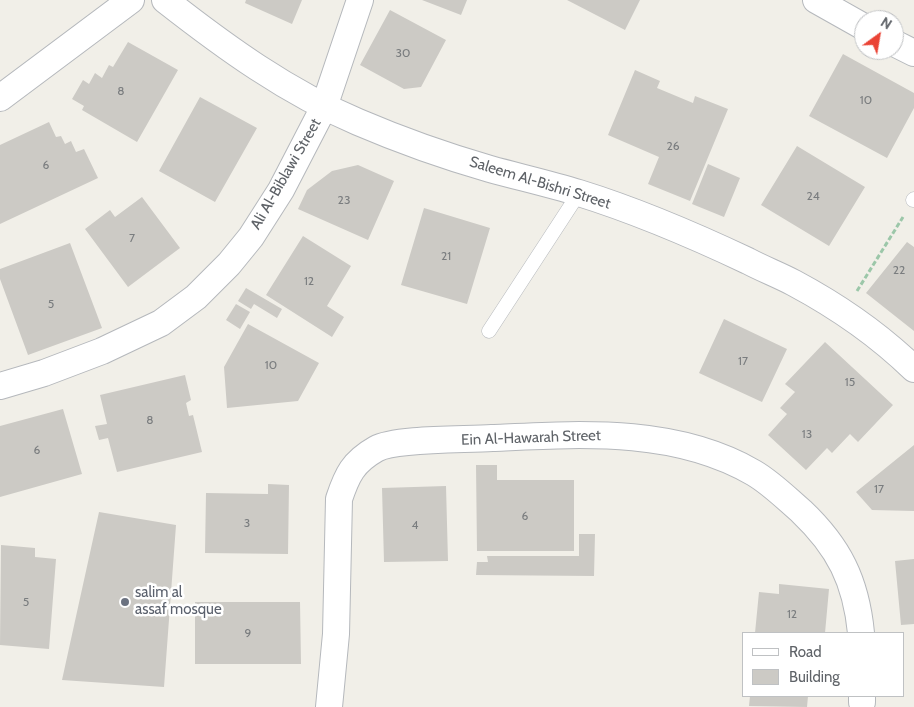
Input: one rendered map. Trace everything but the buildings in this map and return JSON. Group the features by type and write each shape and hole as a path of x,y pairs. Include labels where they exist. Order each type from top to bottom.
{"street":[{"path":"0,98 131,0"},
{"name":"Saleem Al-Bishri Street","path":"165,0 203,30 280,83 324,107 359,123 426,148 487,168 579,193 702,239 794,283 844,313 890,346 914,369"},
{"name":"Ali Al-Biblawi Street","path":"0,386 44,373 102,351 161,323 196,297 229,264 251,237 281,190 324,107 360,0"},
{"path":"816,0 854,21"},
{"name":"Ein Al-Hawarah Street","path":"329,707 336,634 339,499 346,478 359,460 378,448 404,442 543,436 610,436 659,440 701,450 731,461 755,474 784,496 808,518 834,548 846,570 855,596 861,632"}],"lane":[{"path":"489,331 579,193"}],"path":[{"path":"844,313 914,199"}],"place":[{"name":"salim al assaf mosque","path":"125,602"}]}
